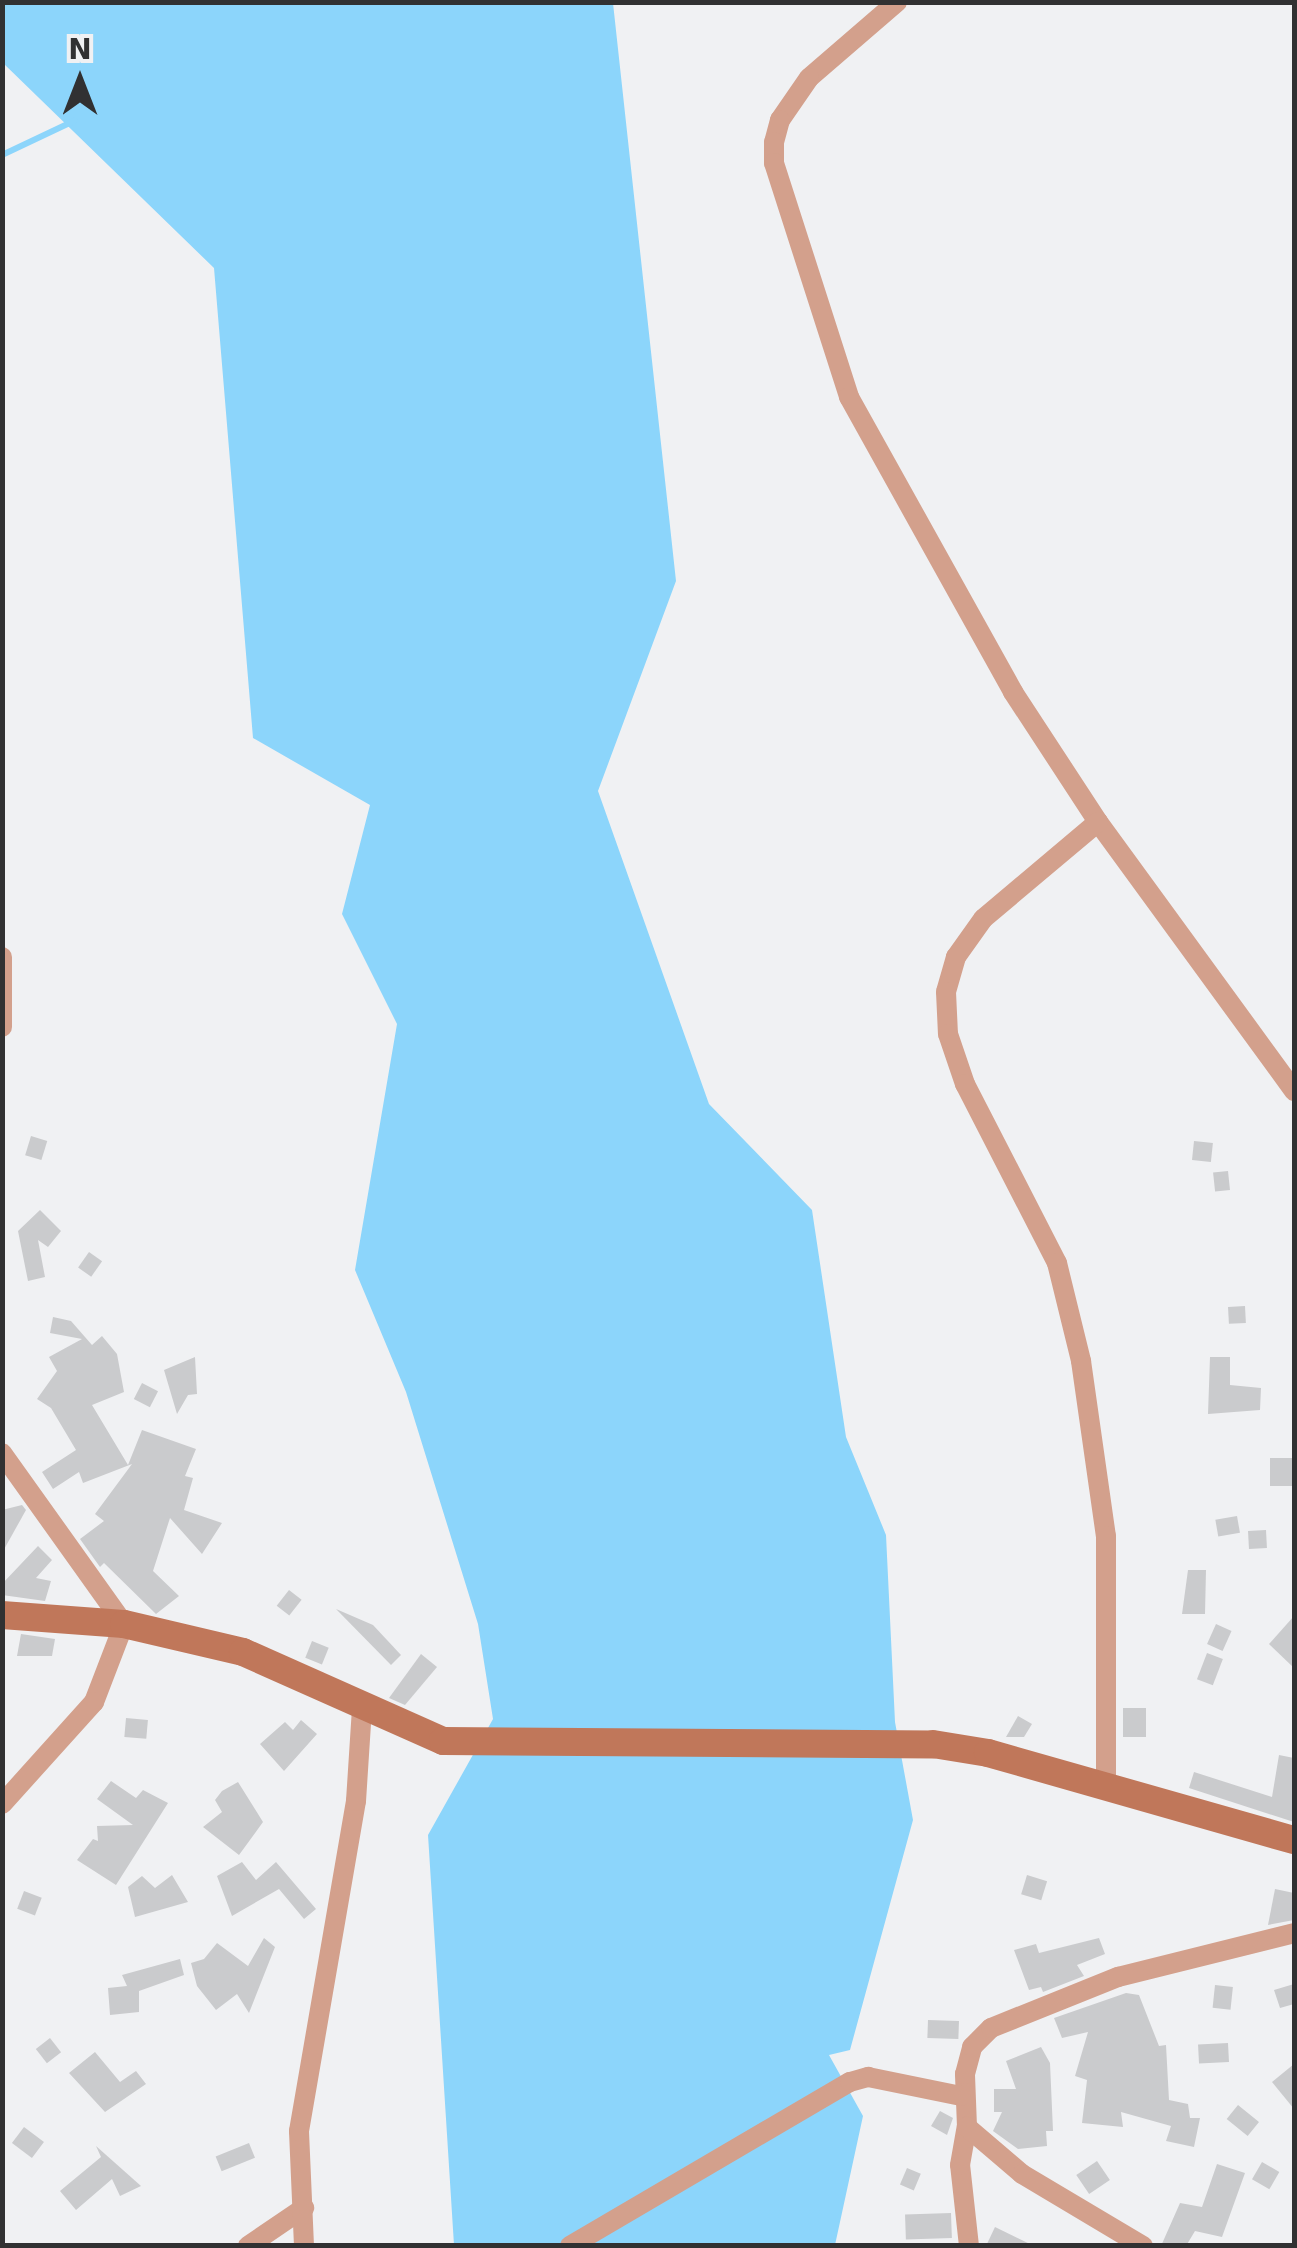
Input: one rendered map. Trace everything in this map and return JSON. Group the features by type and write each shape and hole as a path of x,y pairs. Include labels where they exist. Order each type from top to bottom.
{"street":[{"path":"897,2 809,78 780,120 774,163 848,396 960,602 1098,822 1294,1091"},
{"path":"1098,822 983,919 956,957 946,992 948,1034 964,1084 1057,1263 1081,1361 1106,1536 1106,1787"},
{"path":"2,957 2,1027"},
{"path":"2,1453 124,1624"},
{"path":"2,1614 124,1624 243,1652 362,1710 443,1741 933,1744 1294,1840"},
{"path":"2,1804 94,1702 124,1624"},
{"path":"304,2246 304,2092 356,1801 362,1710"},
{"path":"968,2246 960,2165 967,2127 961,2096 972,2047 1013,2016 1180,1958 1294,1933"},
{"path":"570,2246 850,2082 868,2077 961,2096"},
{"path":"967,2127 1022,2174 1143,2246"},
{"path":"248,2246 304,2208"}],"water":[{"path":"2,3 613,3 676,581 598,791 709,1104 812,1210 846,1437 886,1535 895,1722 913,1820 850,2050 829,2055 863,2116 835,2245 454,2245 428,1835 493,1719 478,1624 406,1392 355,1270 397,1024 342,914 370,805 253,738 214,268 3,63"}],"building":[{"path":"31,1136 47,1141 41,1160 25,1155"},
{"path":"1194,1141 1213,1143 1211,1162 1192,1160"},
{"path":"1228,1171 1230,1190 1215,1191 1213,1173"},
{"path":"40,1210 61,1231 48,1247 38,1240 45,1277 28,1281 18,1231"},
{"path":"89,1252 102,1261 91,1277 78,1268"},
{"path":"1245,1306 1246,1323 1229,1324 1228,1307"},
{"path":"53,1317 71,1321 92,1345 102,1336 117,1354 124,1392 92,1405 128,1465 142,1430 196,1449 185,1476 193,1478 184,1510 222,1523 202,1554 170,1518 153,1571 179,1596 156,1614 104,1563 100,1567 80,1539 104,1521 95,1514 132,1464 83,1483 79,1472 53,1489 42,1472 76,1450 51,1408 37,1399 57,1371 49,1357 82,1339 50,1333"},
{"path":"195,1357 197,1394 188,1395 177,1414 164,1370"},
{"path":"1210,1357 1230,1357 1230,1385 1261,1388 1260,1410 1208,1414"},
{"path":"142,1383 158,1391 150,1407 134,1399"},
{"path":"1270,1458 1294,1458 1294,1486 1270,1486"},
{"path":"22,1505 26,1510 2,1553 2,1510"},
{"path":"1237,1516 1240,1533 1218,1537 1215,1520"},
{"path":"1266,1530 1267,1548 1249,1549 1248,1531"},
{"path":"38,1546 52,1560 36,1578 51,1581 45,1601 2,1595 2,1584"},
{"path":"1188,1570 1206,1570 1205,1614 1182,1614"},
{"path":"289,1590 302,1600 289,1616 277,1606"},
{"path":"336,1609 373,1625 401,1655 391,1665"},
{"path":"1294,1616 1294,1668 1269,1644"},
{"path":"1216,1624 1232,1631 1223,1651 1207,1644"},
{"path":"21,1634 55,1639 52,1656 17,1656"},
{"path":"312,1641 329,1648 322,1664 305,1658"},
{"path":"1207,1653 1223,1659 1213,1685 1197,1679"},
{"path":"421,1654 437,1667 405,1705 389,1698"},
{"path":"1123,1708 1146,1708 1146,1737 1123,1737"},
{"path":"1018,1716 1032,1724 1024,1737 1006,1737"},
{"path":"126,1718 148,1720 146,1739 124,1737"},
{"path":"301,1720 317,1734 284,1771 260,1744 285,1722 293,1730"},
{"path":"1279,1755 1294,1758 1294,1822 1189,1788 1194,1772 1272,1797"},
{"path":"111,1781 136,1798 143,1790 168,1803 116,1885 77,1860 93,1839 98,1841 97,1826 133,1825 97,1799"},
{"path":"238,1782 263,1822 239,1855 203,1827 222,1812 215,1800 222,1791"},
{"path":"242,1862 256,1880 276,1862 316,1909 304,1919 279,1889 232,1916 217,1876"},
{"path":"172,1875 188,1902 135,1917 128,1887 142,1876 155,1888"},
{"path":"1027,1875 1047,1881 1041,1900 1021,1894"},
{"path":"1275,1889 1294,1893 1294,1920 1268,1925"},
{"path":"24,1891 42,1898 35,1916 17,1909"},
{"path":"264,1938 275,1947 249,2013 237,1994 216,2010 197,1986 191,1963 204,1959 217,1943 248,1966"},
{"path":"1099,1938 1105,1954 1077,1965 1084,1976 1043,1992 1041,1987 1029,1990 1014,1950 1036,1944 1039,1953"},
{"path":"180,1959 184,1975 139,1991 139,2012 110,2015 108,1988 127,1986 122,1975"},
{"path":"1294,1984 1294,2004 1280,2008 1274,1990"},
{"path":"1215,1985 1233,1987 1230,2010 1213,2008"},
{"path":"1126,1993 1139,1995 1159,2046 1166,2045 1169,2100 1188,2104 1190,2118 1200,2118 1194,2147 1166,2141 1171,2126 1121,2112 1123,2127 1082,2123 1087,2080 1075,2076 1088,2032 1062,2038 1054,2018"},
{"path":"928,2020 959,2021 958,2039 927,2038"},
{"path":"50,2038 61,2052 47,2063 36,2049"},
{"path":"1228,2043 1229,2062 1199,2064 1198,2045"},
{"path":"1041,2047 1050,2063 1053,2131 1046,2131 1047,2146 1018,2149 993,2131 1002,2112 994,2112 994,2089 1016,2089 1006,2061"},
{"path":"95,2052 120,2082 136,2071 146,2084 105,2112 69,2073"},
{"path":"1294,2064 1294,2109 1272,2082"},
{"path":"1238,2105 1259,2122 1248,2136 1227,2119"},
{"path":"940,2111 953,2118 947,2135 931,2126"},
{"path":"24,2127 44,2142 32,2158 12,2143"},
{"path":"249,2143 255,2158 222,2171 216,2156"},
{"path":"96,2146 141,2186 120,2196 112,2179 76,2210 60,2191 101,2157"},
{"path":"1097,2161 1110,2180 1089,2194 1076,2175"},
{"path":"1262,2162 1279,2172 1269,2189 1252,2179"},
{"path":"1217,2164 1245,2173 1222,2237 1195,2231 1186,2246 1161,2246 1180,2203 1202,2207"},
{"path":"907,2168 921,2174 914,2190 900,2185"},
{"path":"951,2213 952,2238 906,2240 905,2215"},
{"path":"995,2227 1034,2246 986,2246"}],"waterway":[{"path":"2,155 74,121"}]}
